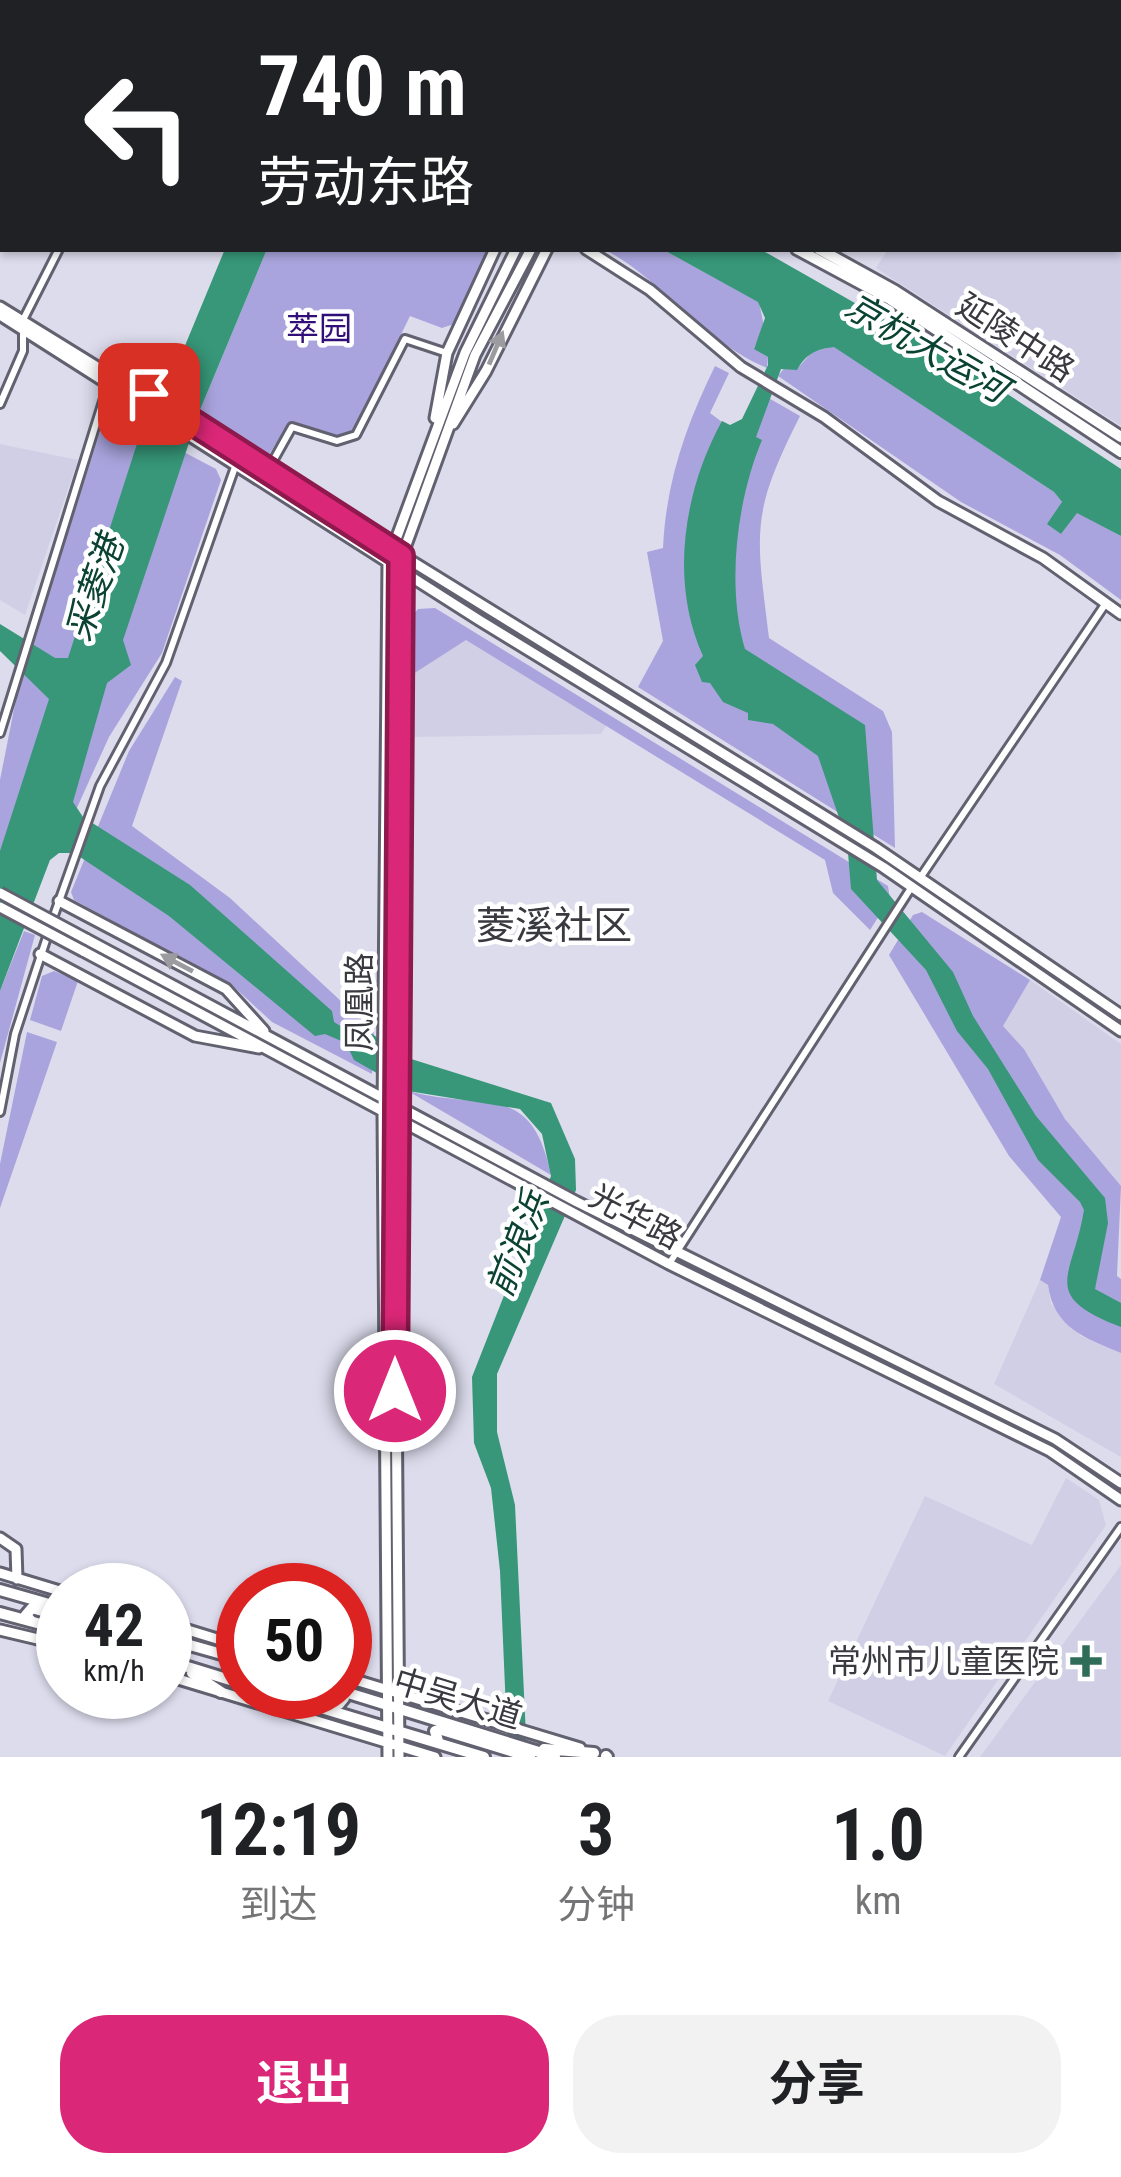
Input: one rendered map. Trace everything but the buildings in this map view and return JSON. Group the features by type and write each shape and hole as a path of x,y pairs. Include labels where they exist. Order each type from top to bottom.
{"main road":[{"path":"435,443 447,353 494,252"},
{"name":"凤凰路","path":"388,1757 395,1749 389,1690 388,561 514,252"},
{"name":"凤凰路","path":"391,1041 401,556 435,443 530,252"},
{"path":"435,443 486,371 546,252"},
{"path":"591,252 650,290 713,347 938,501 1043,557 1121,614"},
{"name":"延陵中路","path":"803,252 890,299 1121,452"},
{"name":"延陵中路","path":"824,252 895,291 1121,437"},
{"path":"0,311 238,458 400,570 883,867 1121,1030"},
{"path":"24,325 109,382 145,399"},
{"path":"238,458 268,470 876,848 1121,1016"},
{"name":"光华路","path":"0,892 266,1049 534,1193 675,1252 1055,1439 1121,1484"},
{"path":"59,901 226,989 268,1035"},
{"name":"光华路","path":"0,907 268,1035 539,1181 669,1264 1050,1451 1121,1500"},
{"path":"40,954 195,1036 266,1049"},
{"path":"0,1538 16,1549 17,1579"},
{"path":"0,1574 36,1584"},
{"path":"0,1590 36,1603"},
{"path":"33,1623 26,1615 36,1608"},
{"path":"0,1613 36,1624"},
{"path":"0,1630 36,1639"},
{"path":"372,1685 604,1756"},
{"name":"中吴大道","path":"372,1700 528,1754 555,1757"},
{"path":"303,1719 435,1757"},
{"name":"中吴大道","path":"361,1719 484,1757"},
{"path":"441,1744 435,1731 505,1746"},
{"path":"528,1754 604,1756"}],"street":[{"path":"0,404 23,351 24,325 58,252"},
{"path":"268,470 292,428 337,441 356,435 370,418 406,339 447,353"},
{"path":"0,733 15,670 109,382"},
{"path":"0,1112 15,1034 92,807 123,738 166,664 238,458"},
{"path":"669,1264 902,900 1106,603"},
{"path":"959,1757 1121,1527"}],"shaded area":[{"path":"886,252 1121,252 1121,426 876,268"},
{"path":"0,444 78,460 25,615 0,600"},
{"path":"466,639 608,723 601,734 409,737 410,676"},
{"path":"1030,980 1121,1044 1121,1186 1065,1119 1024,1049 1002,1025"},
{"path":"1040,1280 1048,1285 1051,1304 1081,1336 1121,1353 1121,1457 994,1384"},
{"path":"1066,1478 1099,1500 1106,1525 945,1756 828,1701 925,1496 1032,1545"},
{"name":"常州市儿童医院","path":"1121,1565 1121,1757 980,1757"}],"green space":[{"name":"萃园","path":"266,252 487,252 454,324 442,328 410,316 354,431 336,437 290,422 268,456 200,410"},
{"path":"609,252 667,252 759,302 764,326 754,348 768,357 767,368 723,343"},
{"path":"834,346 1054,492 1062,502 1061,534 1077,512 1121,536 1121,600 1060,555 961,502 778,376 786,366 797,369 812,352"},
{"path":"715,366 729,373 710,413 734,431 765,396 800,416 772,477 761,524 769,638 883,711 892,732 895,848 638,687 663,641 647,552 663,548 679,454"},
{"path":"118,406 154,429 0,879 0,780 18,689 106,413"},
{"path":"180,450 216,469 221,480 162,653 109,737 76,810 64,807"},
{"path":"435,608 888,886 890,899 870,930 833,893 825,860 466,640 410,676 412,616 418,609"},
{"path":"175,677 182,681 132,826 230,898 343,1003 375,1007 372,1074 272,1022 233,986 74,900 71,892 129,751"},
{"path":"922,912 1030,980 1003,1026 1024,1049 1065,1119 1121,1186 1117,1276 1121,1279 1121,1353 1073,1330 1057,1312 1048,1285 1040,1280 1061,1217 1009,1156 889,955 913,915"},
{"path":"24,931 35,935 0,1063 0,991"},
{"path":"54,971 78,981 61,1031 30,1020 42,976"},
{"path":"27,1032 57,1042 0,1208 0,1164"},
{"path":"408,1091 482,1101 517,1112 531,1124 551,1175"}],"water":[{"name":"采菱港","path":"224,252 266,252 200,410 123,640 131,665 107,683 73,802 83,817 190,885 332,1011 334,1022 358,1037 372,1034 408,1058 551,1103 575,1159 576,1190 497,1374 497,1432 515,1505 527,1757 508,1757 500,1571 491,1488 474,1443 472,1377 551,1176 542,1134 520,1109 408,1091 354,1060 346,1043 325,1034 315,1036 169,916 74,853 59,853 50,860 0,991 0,851 49,699 0,651 0,624 55,658 68,658 144,422 167,389"},
{"name":"京杭大运河","path":"667,252 765,252 962,364 1121,469 1121,536 1077,513 1061,534 1047,524 1062,502 1054,492 834,347 822,349 808,356 797,370 781,369 756,437 762,440 746,489 735,571 745,649 865,725 877,880 953,972 973,1016 1036,1116 1105,1198 1108,1223 1095,1289 1121,1303 1121,1327 1095,1316 1070,1294 1069,1268 1084,1210 1080,1202 1038,1160 988,1069 957,1031 926,970 851,889 847,841 818,756 773,724 748,720 748,713 723,702 710,683 702,682 695,665 703,656 686,597 690,506 722,421 730,425 742,419 768,365 768,357 754,349 765,318 758,302"}],"place":[{"name":"常州市儿童医院","path":"1086,1661"}],"district":[{"name":"菱溪社区","path":"554,925"}],"route":[{"path":"149,394 401,556 395,1391"}],"water label":[{"name":"前浪浜","path":"517,1244"}]}
